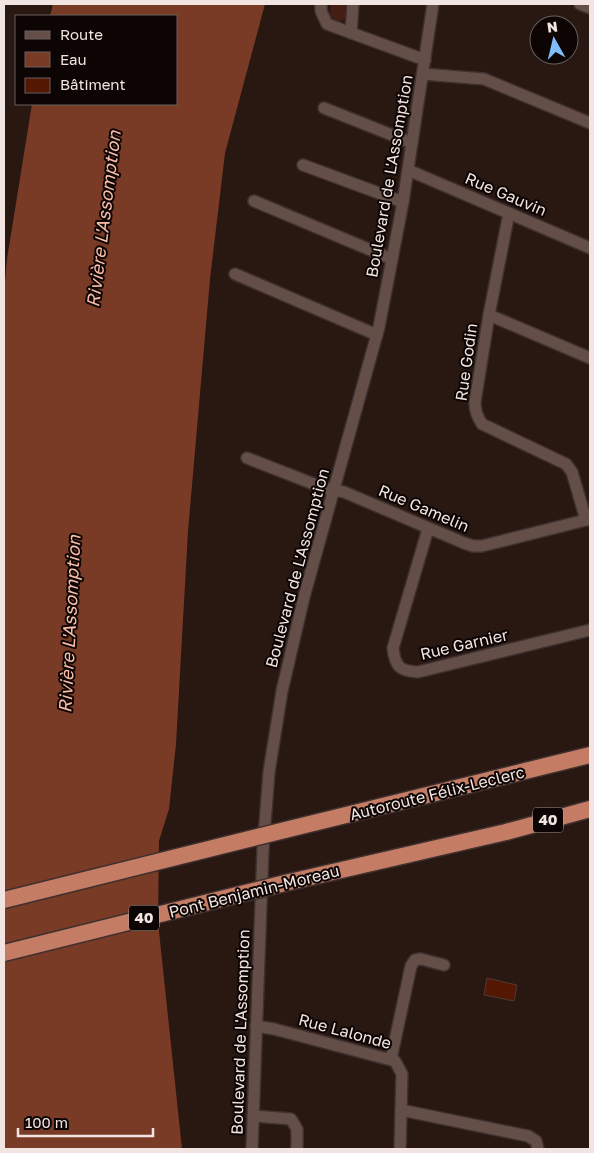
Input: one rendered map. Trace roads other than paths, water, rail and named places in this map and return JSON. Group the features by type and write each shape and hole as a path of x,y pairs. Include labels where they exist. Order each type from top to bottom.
{"highway":[{"name":"Autoroute Félix-Leclerc","path":"4,900 590,754"},
{"name":"40","path":"506,832 590,809"},
{"path":"506,832 590,815"},
{"name":"Pont Benjamin-Moreau","path":"4,953 506,832"}],"street":[{"path":"321,4 321,11 327,24 425,60"},
{"path":"351,33 353,4"},
{"name":"Boulevard de L'Assomption","path":"252,1149 263,841 272,751 295,631 377,335 403,202 433,4"},
{"path":"580,4 590,8"},
{"path":"423,74 484,79 590,123"},
{"path":"324,108 412,143"},
{"path":"303,165 403,202"},
{"name":"Rue Gauvin","path":"408,170 590,248"},
{"path":"254,201 392,259"},
{"name":"Rue Godin","path":"509,213 489,315 475,402 477,416 482,424 566,464 572,472 588,520"},
{"path":"235,274 377,335"},
{"path":"489,315 590,358"},
{"name":"Rue Gamelin","path":"247,458 313,485 344,492 428,529 473,546 482,546 588,520"},
{"name":"Rue Garnier","path":"428,529 393,648 394,659 406,671 418,672 590,630"},
{"path":"391,1059 411,966 414,960 420,959 444,965"},
{"name":"Rue Lalonde","path":"256,1026 274,1028 391,1059 397,1063 402,1074 400,1149"},
{"path":"401,1110 528,1136 536,1141 538,1149"},
{"path":"253,1116 291,1119 297,1129 297,1149"}],"water":[{"name":"Rivière L'Assomption","path":"53,4 265,4 225,153 210,279 188,531 176,744 169,809 159,841 158,922 182,1149 4,1149 4,294 7,259 32,105 178,105 178,15 50,15"}]}
